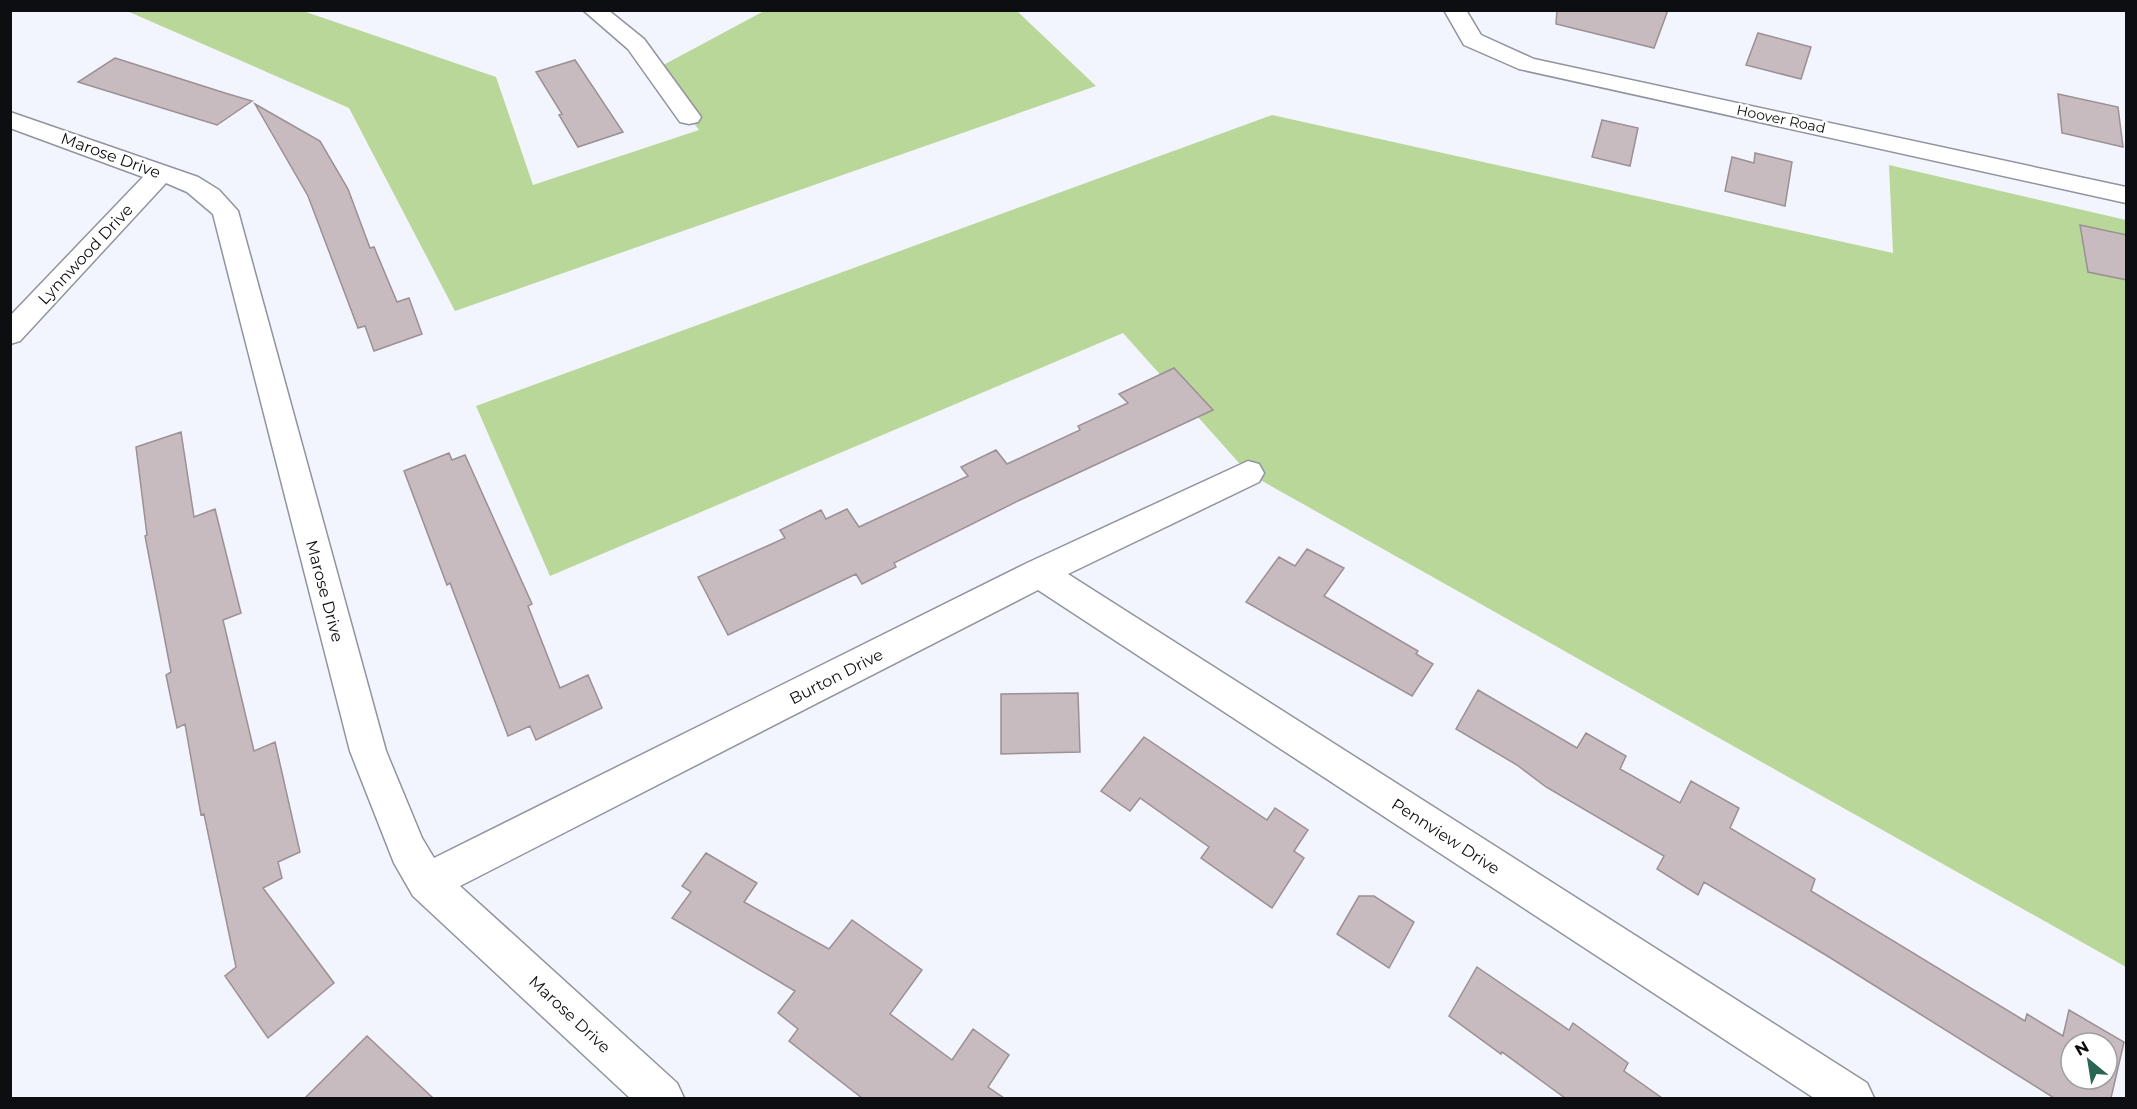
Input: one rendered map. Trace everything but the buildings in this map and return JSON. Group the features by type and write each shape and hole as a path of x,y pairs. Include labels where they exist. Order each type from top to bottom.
{"street":[{"path":"594,10 636,45 689,117"},
{"name":"Hoover Road","path":"1455,11 1472,40 1527,64 2127,195"},
{"name":"Marose Drive","path":"10,119 160,174 179,178 205,190 225,211 368,751 408,850 427,882 662,1098"},
{"name":"Lynnwood Drive","path":"10,334 160,174"},
{"name":"Burton Drive","path":"427,882 1039,573 1248,473"},
{"name":"Pennview Drive","path":"1039,573 1852,1098"}],"green space":[{"path":"127,11 303,11 496,77 533,185 699,130 654,70 764,11 1017,11 1096,86 455,311 349,108"},
{"path":"1272,115 1893,253 1889,165 2126,220 2126,967 1248,473 1123,333 550,576 476,406"}]}
